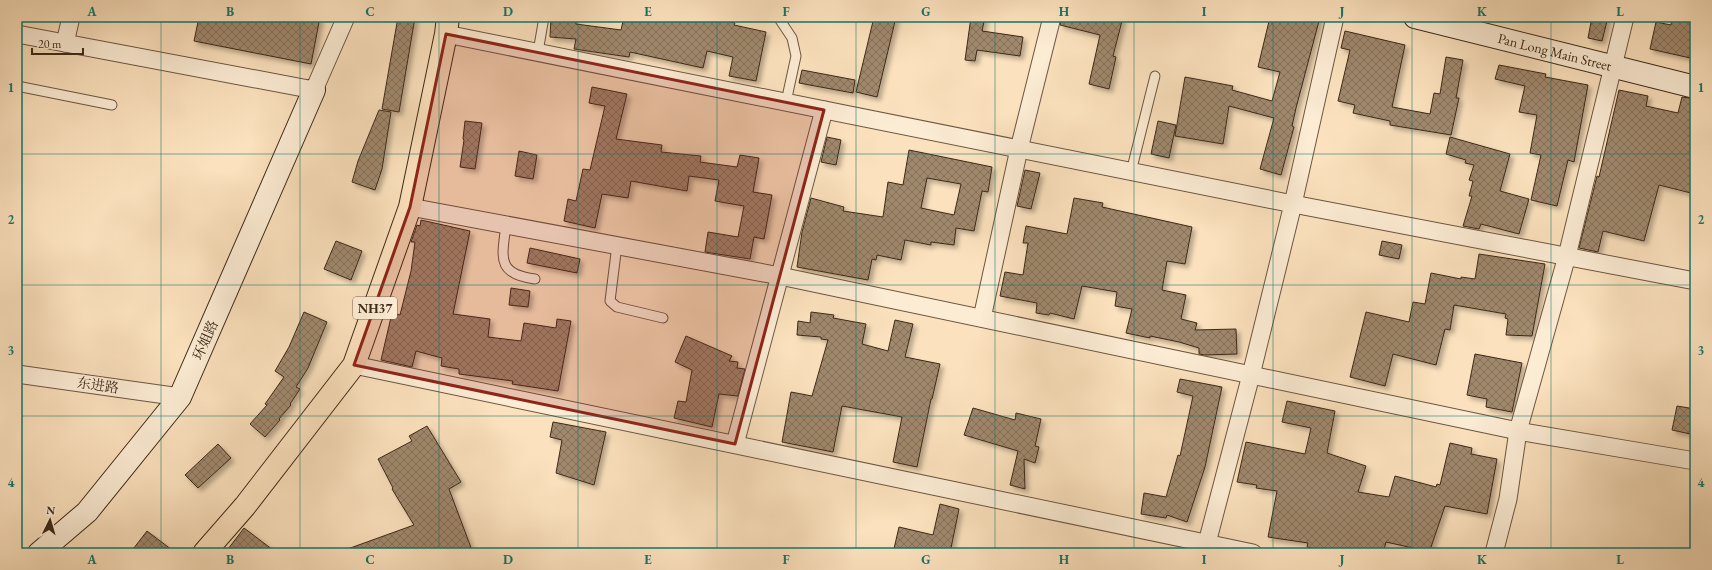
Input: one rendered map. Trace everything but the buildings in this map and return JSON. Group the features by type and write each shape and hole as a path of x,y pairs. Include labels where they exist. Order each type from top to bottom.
{"highway":[{"name":"NH37","path":"204,553 245,506 354,366 410,207 447,25"}],"street":[{"path":"65,43 71,17"},
{"path":"17,34 314,90 346,17"},
{"path":"982,318 1019,149 1052,17"},
{"path":"1207,543 1251,375 1293,204 1335,17"},
{"name":"Pan Long Main Street","path":"1415,17 1613,68 1695,87"},
{"path":"1494,553 1508,499 1518,431 1567,256 1625,17"},
{"path":"447,25 538,52 1130,172 1695,281"},
{"name":"环姐路","path":"39,553 87,512 180,397 314,90"},
{"path":"735,444 824,110"},
{"path":"410,207 780,276 1518,431 1695,461"},
{"path":"354,366 735,444 1253,553"},
{"name":"东进路","path":"17,374 180,397"}],"lane":[{"path":"538,52 544,17"},
{"path":"778,17 792,38 796,56 786,102"},
{"path":"1130,172 1155,76"},
{"path":"17,86 112,105"},
{"path":"506,225 503,260 510,272 522,277 536,279"},
{"path":"617,246 610,301 617,307 663,318"}],"highlighted area":[{"path":"446,34 824,110 735,444 354,365 410,207"}]}
